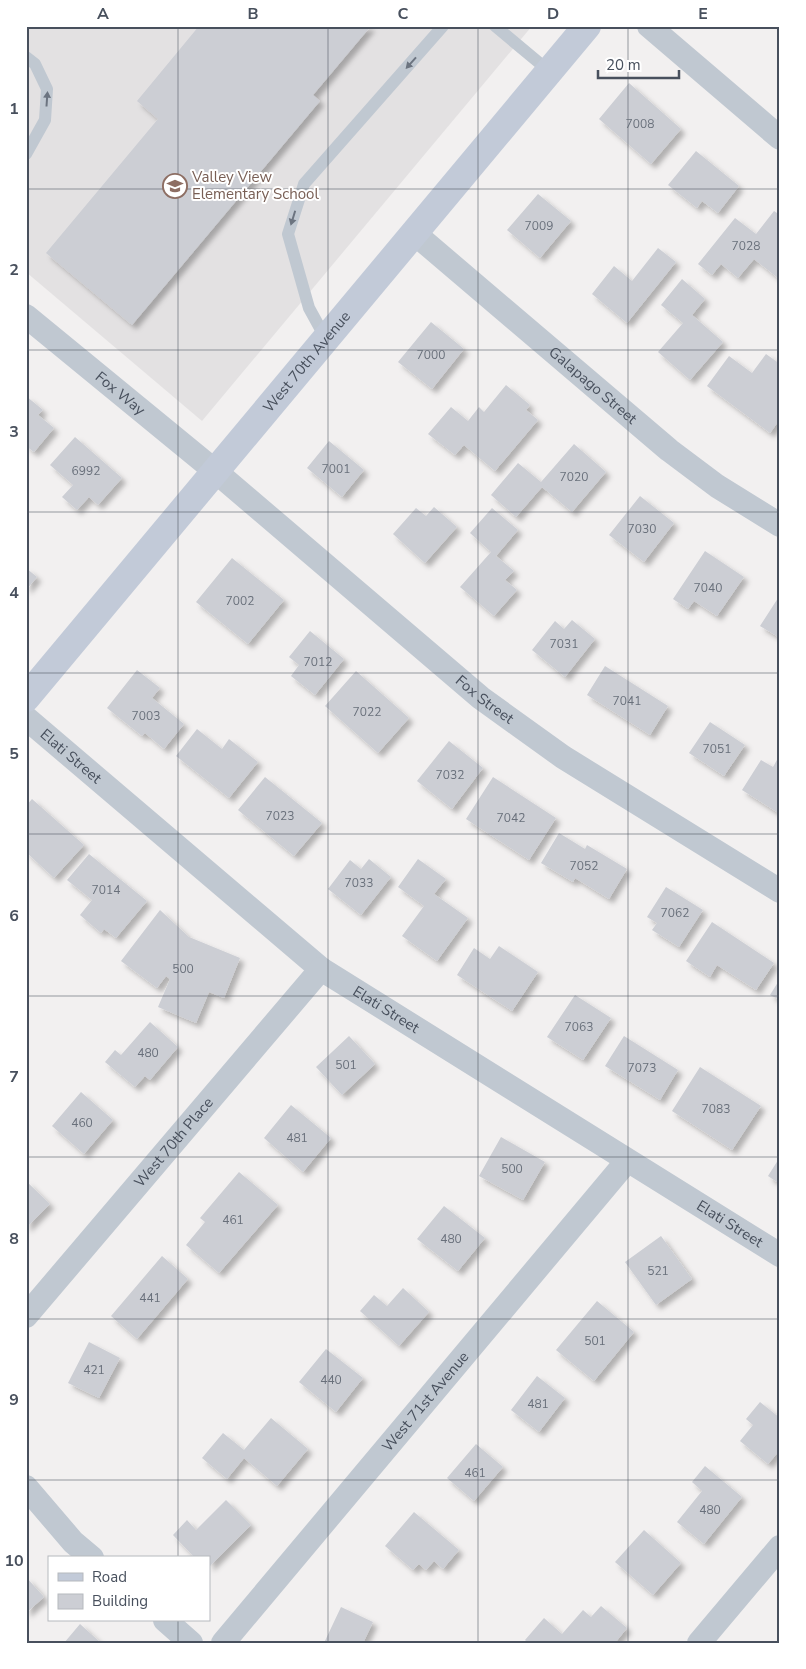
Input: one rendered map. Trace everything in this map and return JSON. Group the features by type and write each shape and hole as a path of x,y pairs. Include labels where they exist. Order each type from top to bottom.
{"main road":[{"name":"West 70th Avenue","path":"26,698 587,26"}],"street":[{"path":"649,26 780,138"},
{"name":"Galapago Street","path":"414,233 668,450 725,492 780,525"},
{"name":"Fox Way","path":"26,316 215,471"},
{"name":"Fox Street","path":"215,471 481,698 563,756 780,891"},
{"name":"Elati Street","path":"26,718 321,969 780,1255"},
{"name":"West 70th Place","path":"26,1316 321,969"},
{"name":"West 71st Avenue","path":"223,1643 627,1161"},
{"path":"26,1487 73,1542 90,1556"},
{"path":"699,1643 780,1547"},
{"path":"167,1622 191,1643"}],"lane":[{"path":"326,339 309,308 288,234 304,184 443,26"},
{"path":"494,26 549,71"},
{"path":"26,57 35,64 47,89 46,120 28,146"}],"shaded area":[{"path":"26,26 532,26 202,421 26,272"}],"building":[{"name":"Valley View Elementary School","path":"199,26 371,26 313,95 320,101 132,325 46,253 158,119 137,101"},
{"path":"629,83 681,129 651,164 599,119"},
{"path":"696,151 739,186 718,213 702,201 697,208 668,185"},
{"path":"538,194 571,221 540,258 507,230"},
{"path":"774,211 780,215 780,276 778,278 754,259 738,278 721,264 712,275 698,264 735,218 756,234"},
{"path":"658,248 676,262 627,323 592,294 614,266 632,281"},
{"path":"682,279 705,299 692,315 723,342 690,380 658,352 683,323 661,305"},
{"path":"431,322 464,349 432,389 398,362"},
{"path":"766,354 780,364 780,419 770,433 707,386 729,356 752,373"},
{"path":"506,385 530,405 526,410 538,420 495,471 464,445 455,455 428,434 451,407 468,421 479,407 484,412"},
{"path":"26,396 43,410 38,415 54,428 34,452 26,446"},
{"path":"75,437 122,478 98,505 89,497 77,510 62,497 73,485 50,465"},
{"path":"329,441 364,470 342,497 307,468"},
{"path":"574,444 606,472 572,512 542,487 516,517 491,495 518,463 541,482"},
{"path":"640,496 674,523 644,562 609,535"},
{"path":"434,507 457,527 425,563 393,534 416,508 426,516"},
{"path":"492,508 518,530 496,556 514,571 505,580 517,590 494,616 460,587 491,552 470,533"},
{"path":"705,551 744,577 717,616 694,601 688,609 673,599"},
{"path":"232,558 284,600 248,644 196,602"},
{"path":"26,568 37,577 26,590"},
{"path":"780,595 780,638 760,626"},
{"path":"572,620 595,639 565,677 532,650 555,621 564,629"},
{"path":"310,631 344,659 315,695 291,676 299,665 289,657"},
{"path":"605,666 668,706 650,735 587,695"},
{"path":"137,670 160,688 152,698 184,724 164,749 145,733 142,736 107,708"},
{"path":"356,671 409,718 378,753 325,706"},
{"path":"710,722 745,745 724,776 689,753"},
{"path":"197,729 222,749 229,739 258,762 229,798 176,756"},
{"path":"449,741 483,768 452,809 417,781"},
{"path":"778,758 780,759 780,814 742,790 761,760 773,767"},
{"path":"265,777 322,823 294,856 238,810"},
{"path":"493,777 556,818 529,860 466,819"},
{"path":"32,799 84,845 54,878 26,852 26,806"},
{"path":"559,833 585,849 587,845 627,869 609,899 575,878 573,882 541,863"},
{"path":"89,854 147,901 116,938 104,929 101,933 80,915 92,900 67,880"},
{"path":"369,859 391,877 361,915 328,889 350,860 361,869"},
{"path":"418,859 446,879 434,894 468,918 437,961 402,936 424,906 398,887"},
{"path":"666,887 703,910 679,947 652,930 657,923 647,917"},
{"path":"160,910 189,937 240,958 224,998 209,992 196,1023 158,1007 170,979 166,976 157,988 121,961"},
{"path":"712,922 774,963 756,990 717,965 710,977 686,961"},
{"path":"499,946 538,972 512,1011 457,975 474,948 490,959"},
{"path":"780,979 780,1000 770,995"},
{"path":"575,995 611,1018 583,1060 547,1037"},
{"path":"150,1022 178,1047 150,1080 145,1076 135,1087 105,1062 115,1050 121,1055"},
{"path":"349,1036 375,1064 342,1095 316,1067"},
{"path":"624,1036 678,1070 660,1100 605,1066"},
{"path":"700,1067 761,1106 732,1150 672,1111"},
{"path":"81,1092 113,1120 84,1154 52,1126"},
{"path":"291,1105 331,1138 303,1172 264,1138"},
{"path":"501,1137 545,1162 523,1200 479,1176"},
{"path":"780,1157 780,1184 768,1176"},
{"path":"239,1172 278,1205 219,1273 186,1245 205,1222 200,1218"},
{"path":"26,1181 50,1204 26,1228"},
{"path":"444,1206 485,1238 458,1271 417,1239"},
{"path":"661,1236 692,1279 656,1305 625,1262"},
{"path":"162,1256 188,1279 137,1339 111,1316"},
{"path":"403,1288 429,1312 399,1346 360,1311 374,1295 387,1306"},
{"path":"597,1301 634,1332 594,1381 556,1350"},
{"path":"89,1342 120,1358 99,1398 68,1383"},
{"path":"326,1349 363,1378 336,1412 299,1382"},
{"path":"537,1376 565,1398 539,1432 511,1410"},
{"path":"760,1402 780,1418 780,1450 768,1464 740,1441 753,1425 746,1419"},
{"path":"271,1418 308,1449 277,1486 244,1458 227,1479 202,1458 223,1433 244,1450"},
{"path":"476,1444 503,1467 474,1501 447,1478"},
{"path":"705,1466 742,1497 704,1544 677,1522 702,1491 692,1482"},
{"path":"226,1500 251,1525 210,1566 210,1556 193,1556 173,1535 187,1520 196,1530"},
{"path":"414,1512 459,1550 443,1569 434,1561 426,1570 419,1564 413,1570 385,1546"},
{"path":"644,1530 681,1563 653,1595 615,1562"},
{"path":"26,1577 44,1597 26,1613"},
{"path":"601,1606 627,1628 615,1643 573,1643 569,1640 567,1643 528,1643 525,1640 544,1618 562,1634 583,1610 591,1617"},
{"path":"341,1607 373,1622 363,1643 324,1643"},
{"path":"80,1624 101,1643 64,1643"}],"place":[{"name":"Valley View Elementary School","path":"175,186"}]}
